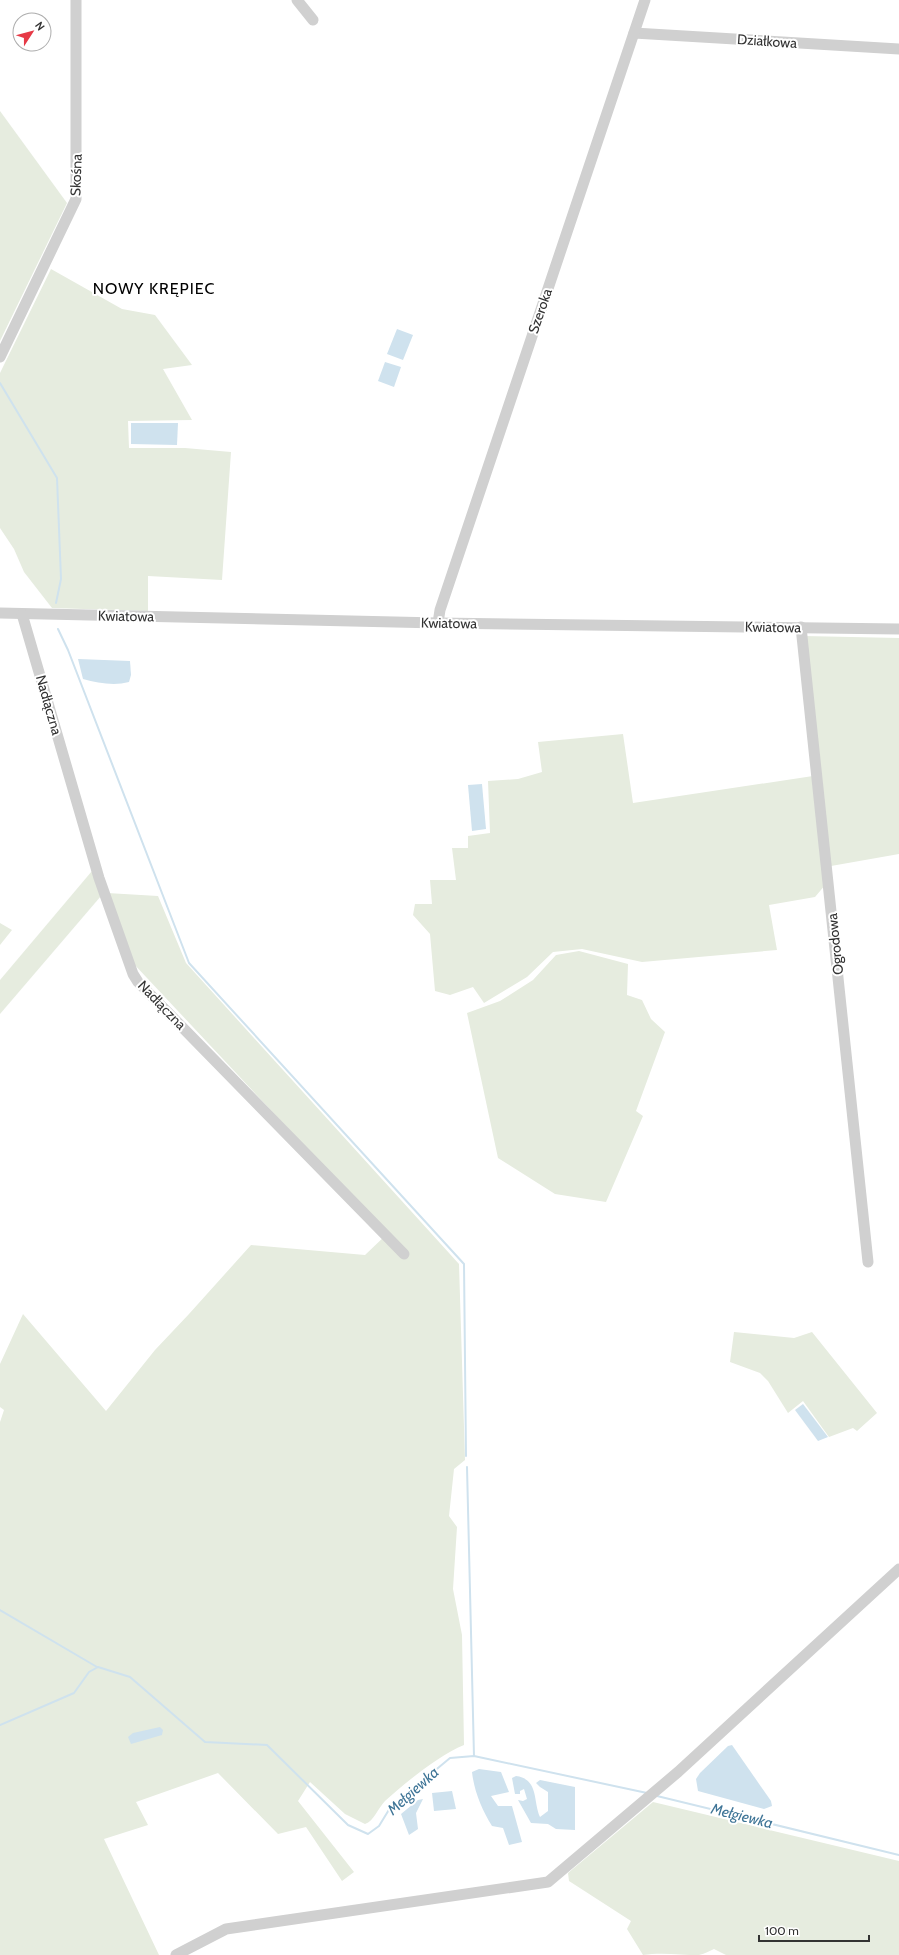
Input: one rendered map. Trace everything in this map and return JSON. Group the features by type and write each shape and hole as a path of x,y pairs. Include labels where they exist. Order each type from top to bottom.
{"street":[{"name":"Skośna","path":"0,357 76,199 76,0"},
{"path":"297,0 313,20"},
{"name":"Szeroka","path":"438,623 440,610 496,440 645,0"},
{"name":"Działkowa","path":"634,32 899,49"},
{"name":"Kwiatowa","path":"0,613 438,623 899,629"},
{"name":"Nadłączna","path":"22,614 99,878 132,974 138,982 404,1254"},
{"name":"Ogrodowa","path":"801,627 868,1262"},
{"path":"176,1955 226,1929 548,1882 653,1794 899,1569"}],"shaded area":[{"path":"0,111 67,203 0,341"},
{"path":"51,269 122,309 155,315 192,365 163,369 192,420 128,421 129,448 185,448 231,452 222,580 148,576 148,611 52,608 24,572 14,549 0,528 0,373"},
{"path":"804,636 899,638 899,854 831,866"},
{"path":"623,734 633,803 813,776 826,884 815,897 769,905 777,950 642,962 582,949 553,952 527,977 484,1003 473,987 450,995 435,991 430,934 413,915 415,904 432,904 430,880 456,880 452,848 468,848 468,836 490,833 488,781 518,779 542,772 538,742"},
{"path":"92,871 101,896 0,1014 0,980"},
{"path":"107,893 158,896 186,963 459,1264 465,1460 454,1469 449,1516 457,1527 453,1589 462,1635 464,1745 444,1755 412,1778 385,1801 371,1820 365,1824 345,1814 310,1782 298,1801 354,1872 342,1881 306,1827 278,1834 218,1773 136,1802 148,1825 104,1839 159,1955 0,1955 0,1422 4,1410 0,1407 0,1364 23,1314 106,1411 155,1350 251,1245 365,1255 387,1234 132,962"},
{"path":"0,923 12,930 0,945"},
{"path":"579,951 628,964 627,995 642,1000 651,1019 665,1032 636,1111 643,1116 606,1202 555,1194 498,1158 467,1013 500,1001 533,980 556,955"},
{"path":"734,1332 794,1338 812,1332 877,1413 857,1431 853,1428 829,1437 803,1401 788,1413 768,1381 760,1373 730,1362"},
{"path":"653,1802 899,1861 899,1955 726,1955 714,1949 699,1955 643,1955 627,1929 631,1921 569,1881 568,1873"}],"water":[{"path":"397,329 413,335 403,360 387,354"},
{"path":"385,362 401,367 394,387 378,381"},
{"path":"131,423 178,423 177,445 131,444"},
{"path":"78,659 130,661 131,675 129,682 106,684 83,679"},
{"path":"482,784 486,829 472,831 468,785"},
{"path":"803,1404 828,1437 818,1441 795,1410"},
{"path":"160,1727 163,1730 162,1735 131,1744 128,1737 133,1733"},
{"path":"732,1745 771,1801 772,1806 764,1809 698,1791 696,1779 700,1773 728,1746"},
{"path":"479,1769 501,1772 509,1792 491,1796 498,1806 512,1806 522,1842 509,1845 503,1828 492,1826 488,1820 479,1800 473,1779 472,1772"},
{"path":"516,1776 523,1778 532,1786 540,1817 548,1811 548,1792 536,1783 540,1780 575,1787 575,1830 556,1829 548,1824 531,1823 518,1800 523,1801 527,1799 524,1789 520,1791 520,1794 515,1794 512,1778"},
{"path":"452,1791 456,1809 434,1811 432,1793"},
{"path":"423,1799 416,1813 418,1829 409,1835 401,1814 418,1800"}],"waterway":[{"path":"0,383 57,478 61,579 56,603"},
{"path":"58,629 68,650 189,963 464,1264 466,1456"},
{"path":"467,1467 474,1756"},
{"path":"0,1610 97,1667"},
{"name":"Mełgiewka","path":"0,1725 74,1693 89,1672 98,1667 130,1677 205,1742 267,1745 348,1825 368,1834 379,1826 390,1808 450,1758 474,1756 647,1793"},
{"name":"Mełgiewka","path":"657,1796 899,1855"}],"district":[{"name":"NOWY KRĘPIEC","path":"154,288"}]}
